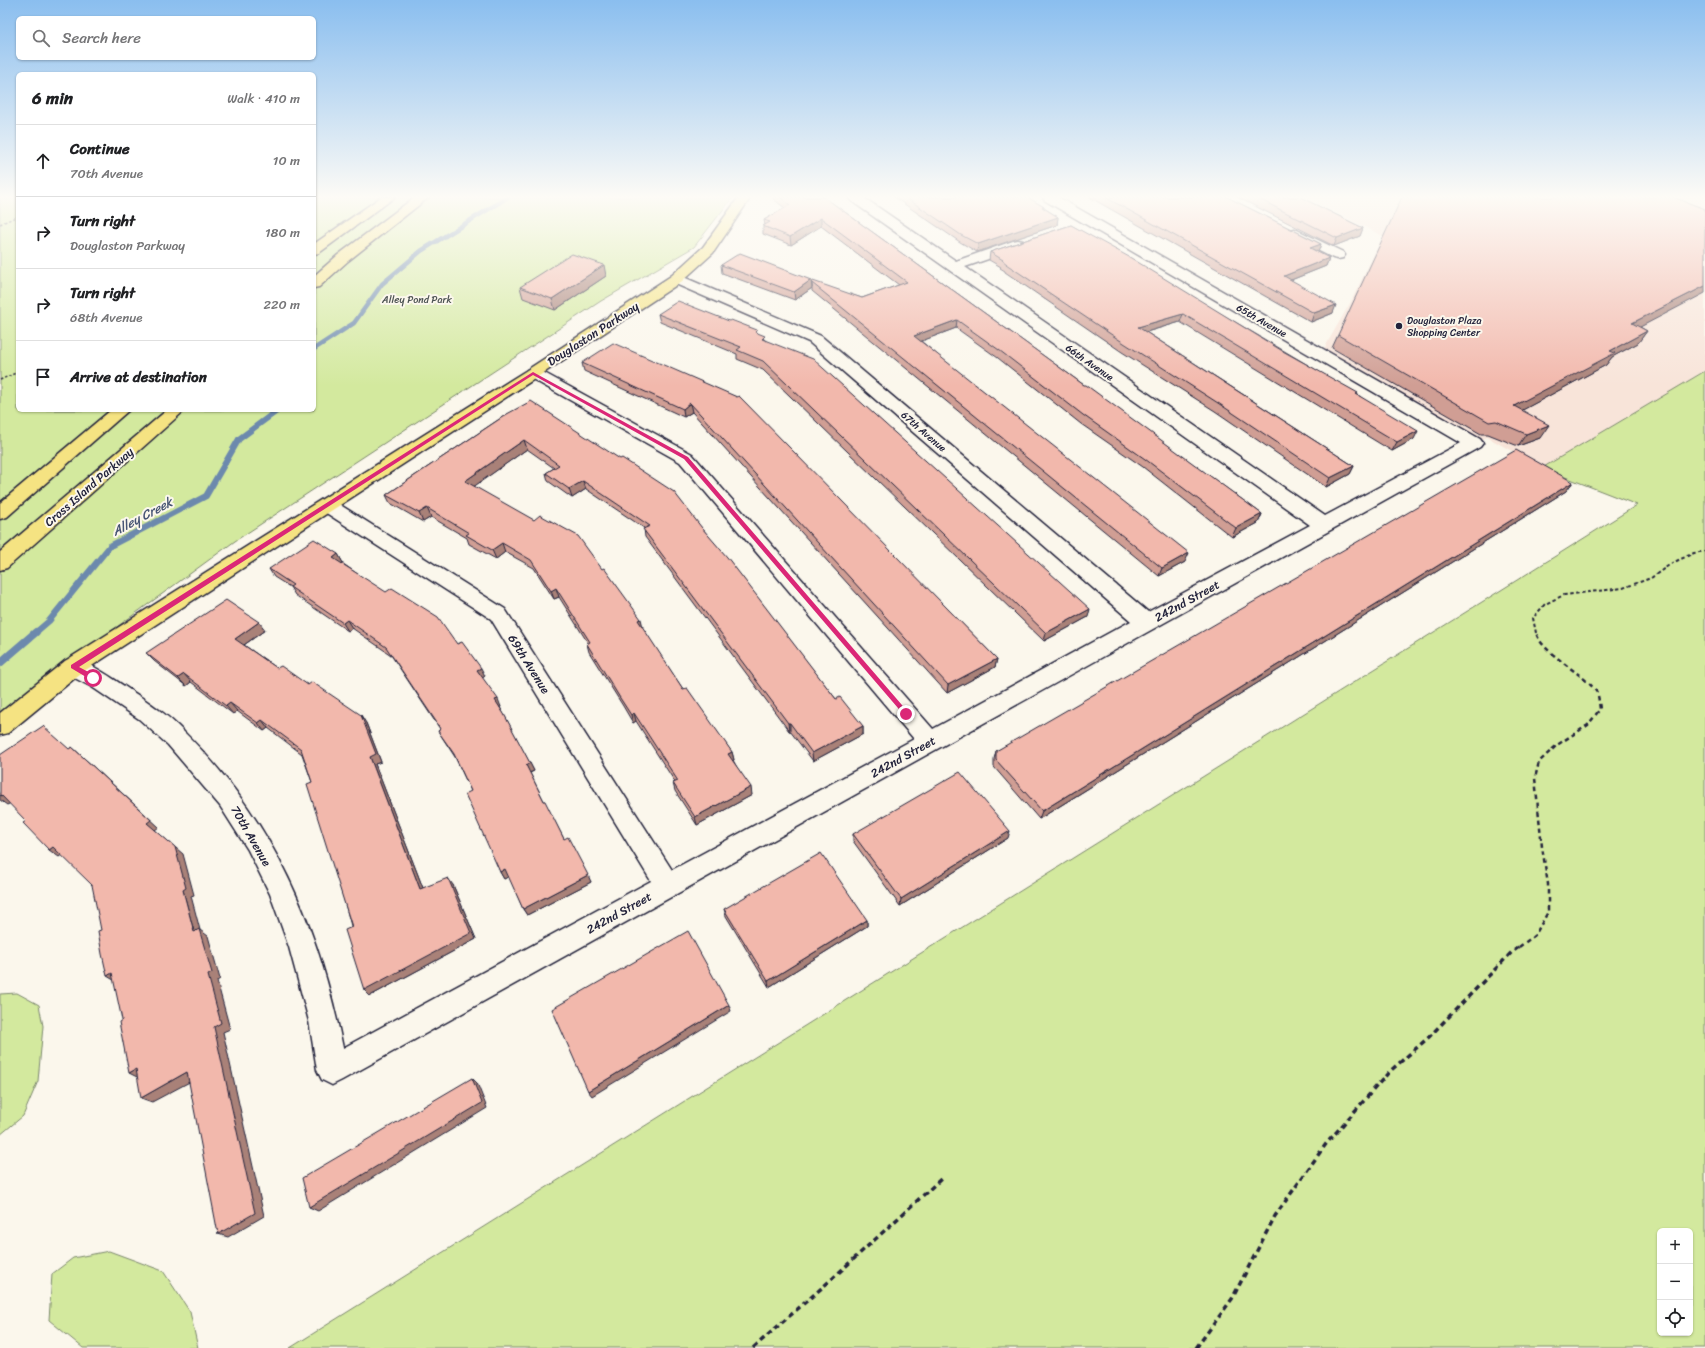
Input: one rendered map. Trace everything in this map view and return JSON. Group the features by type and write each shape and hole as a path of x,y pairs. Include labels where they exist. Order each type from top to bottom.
{"main road":[{"path":"316,282 341,260"},
{"name":"Douglaston Parkway","path":"0,726 73,667 676,280 697,260"},
{"path":"0,513 118,412"},
{"name":"Cross Island Parkway","path":"0,563 175,412"}],"street":[{"name":"66th Avenue","path":"943,260 1324,526"},
{"path":"953,267 973,260"},
{"name":"65th Avenue","path":"1149,260 1474,443"},
{"name":"67th Avenue","path":"676,280 815,339 1147,623"},
{"path":"533,373 686,458 930,742"},
{"name":"242nd Street","path":"332,1070 1474,443"},
{"name":"69th Avenue","path":"327,504 498,614 668,886"},
{"name":"70th Avenue","path":"73,667 100,681 147,713 176,738 229,799 257,842 282,891 303,947 323,1021 332,1070"}],"path":[{"path":"0,380 16,373"},
{"path":"1196,1348 1232,1299 1275,1216 1326,1144 1388,1072 1429,1037 1512,952 1535,935 1548,912 1548,884 1542,847 1535,778 1539,762 1557,745 1588,725 1600,708 1597,692 1581,676 1554,655 1537,637 1533,618 1545,604 1564,595 1623,588 1651,578 1672,563 1694,553 1705,551"},
{"path":"753,1348 833,1278 943,1176"}],"shaded area":[{"name":"Douglaston Plaza Shopping Center","path":"1371,260 1705,260 1705,371 1542,468 1487,437 1474,443 1321,354 1350,303"}],"green space":[{"name":"Alley Pond Park","path":"0,260 16,260 16,412 316,412 316,260 672,260 601,301 235,541 0,712"},
{"path":"1705,371 1705,1348 290,1348 1637,505 1542,468"},
{"path":"17,993 39,1005 43,1026 38,1081 23,1116 0,1135 0,994"},
{"path":"109,1251 163,1271 190,1312 198,1348 83,1348 49,1320 52,1274 73,1258"}],"building":[{"path":"563,260 589,260 604,265 552,299 520,287"},
{"path":"729,260 758,260 811,280 794,292 721,265"},
{"path":"877,260 911,260 1086,385 1262,514 1236,528 957,320 914,336 1189,553 1162,568 812,283 813,281 862,298 907,282"},
{"path":"1003,260 1134,260 1281,350 1358,393 1356,394 1418,431 1397,442 1183,314 1138,327 1354,466 1330,478 1218,403 1124,343 1006,264"},
{"path":"1218,260 1324,260 1284,276 1336,305 1314,313"},
{"path":"1373,260 1705,260 1705,286 1632,323 1647,331 1610,351 1615,353 1514,406 1549,425 1526,434 1496,421 1489,422 1338,335"},
{"path":"678,301 729,321 731,320 757,330 755,332 765,336 762,339 813,359 1090,609 1046,633 763,361 737,350 741,347 658,314"},
{"path":"613,343 737,397 739,396 997,659 948,685 690,403 683,409 582,363"},
{"path":"531,401 674,492 727,557 836,699 840,697 863,726 812,753 643,529 650,526 583,481 569,489 546,473 559,465 524,440 465,481 534,520 540,515 578,536 602,569 604,568 641,619 638,620 683,689 687,688 732,752 728,754 751,787 695,817 673,783 678,781 634,713 631,715 620,698 587,644 590,642 556,588 551,591 531,560 502,543 492,550 466,535 469,533 427,508 419,513 386,495 507,414"},
{"path":"1516,450 1573,482 1042,811 996,760 996,751"},
{"path":"314,539 338,554 333,558 386,592 392,588 438,617 457,644 462,642 481,668 477,670 498,699 495,700 530,763 526,765 544,801 564,839 568,837 588,875 523,909 505,869 500,872 465,794 471,791 454,754 438,731 441,729 386,647 347,620 343,623 290,587 293,585 269,569"},
{"path":"226,600 259,622 235,639 277,668 281,666 308,685 312,682 361,715 376,754 370,757 420,889 448,878 471,933 364,990 345,930 352,927 307,784 312,782 301,749 262,720 258,723 230,703 226,706 184,674 178,678 146,653"},
{"path":"43,726 69,749 72,747 151,820 147,823 175,847 186,888 183,890 194,932 199,929 212,973 208,975 221,1023 214,1027 255,1213 218,1234 187,1072 141,1098 136,1069 129,1073 119,1022 122,1020 112,973 107,976 102,954 98,931 101,930 92,885 53,847 49,850 23,823 26,821 1,795 0,796 0,755"},
{"path":"960,772 1010,831 901,899 853,834"},
{"path":"821,853 867,920 768,981 724,909"},
{"path":"688,931 729,1005 588,1091 552,1009"},
{"path":"472,1078 482,1103 309,1207 302,1178"}],"waterway":[{"name":"Alley Creek","path":"316,348 354,323 382,284 410,260"},
{"name":"Alley Creek","path":"35,633 49,621 110,546 206,496 239,439 275,412"},
{"name":"Alley Creek","path":"0,663 36,632"}],"place":[{"name":"Douglaston Plaza Shopping Center","path":"1399,326"}],"route":[{"path":"93,678 73,667 533,373 686,458 906,714"}]}
